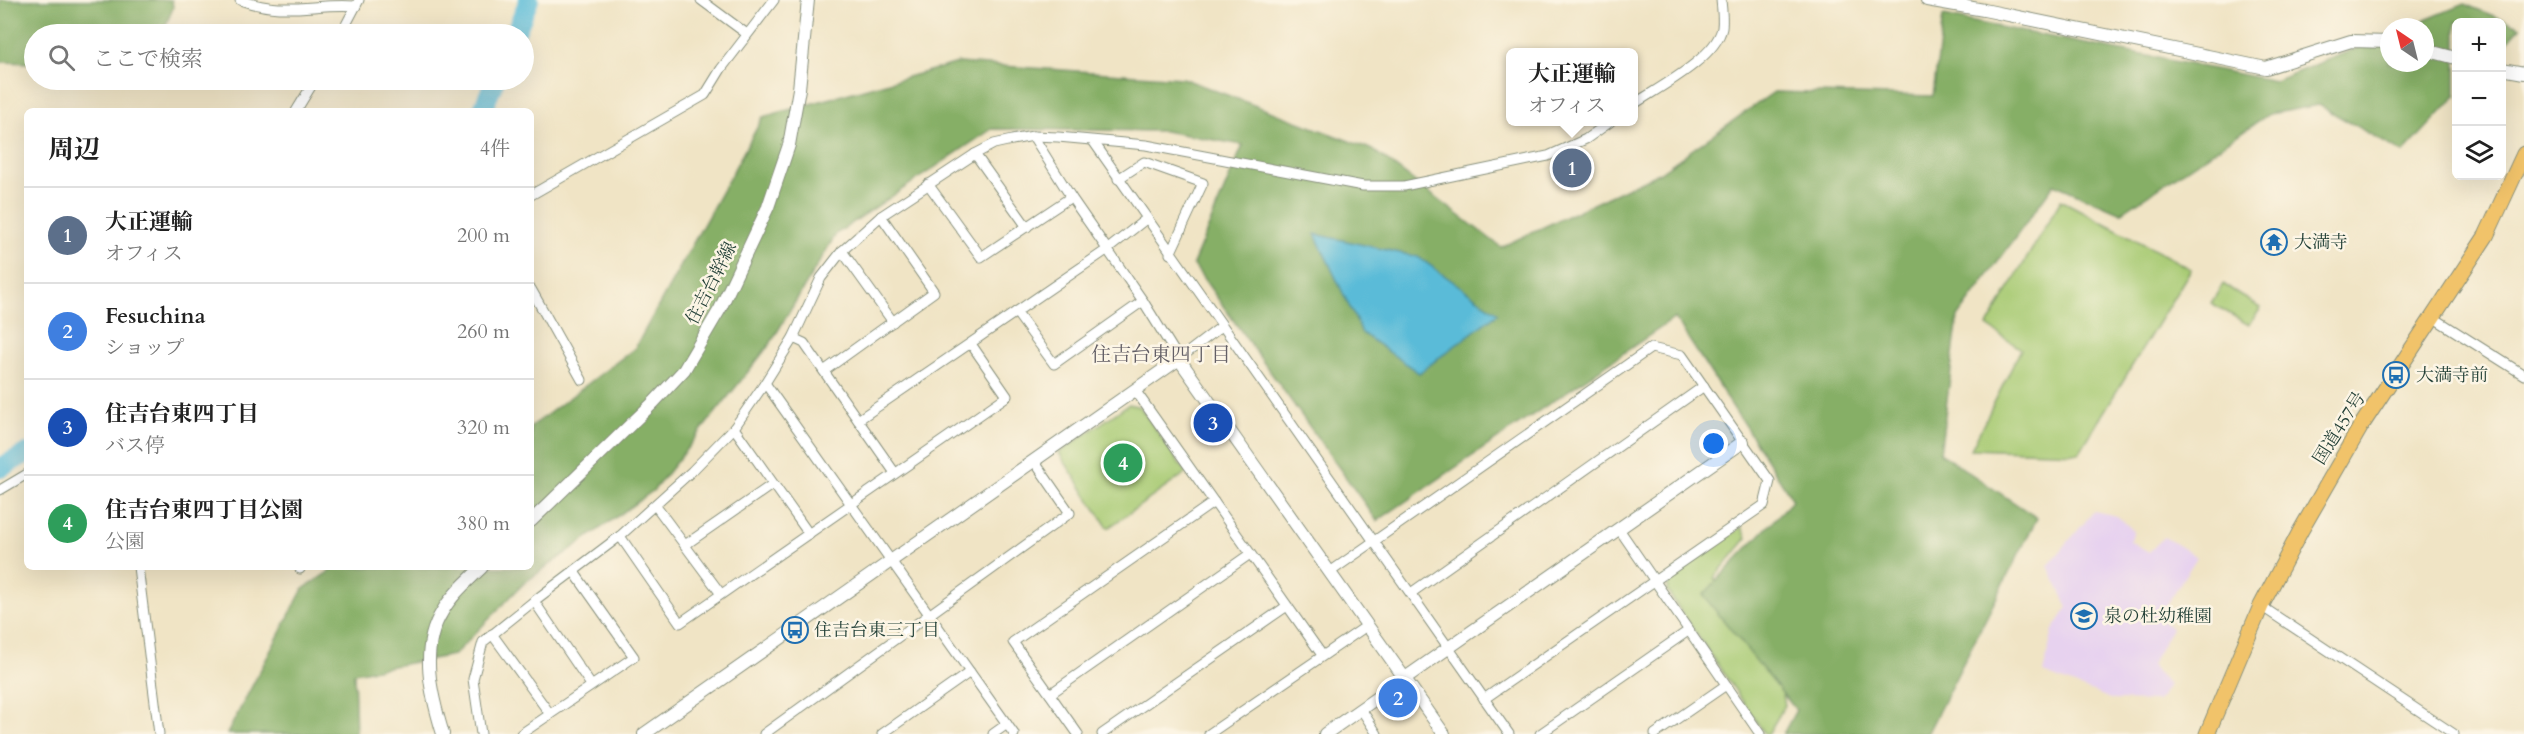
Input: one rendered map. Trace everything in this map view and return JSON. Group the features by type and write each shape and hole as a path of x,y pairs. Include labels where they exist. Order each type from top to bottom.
{"highway":[{"name":"国道457号","path":"2207,734 2261,606 2301,530 2361,426 2486,236 2524,154"}],"street":[{"path":"240,0 281,10 357,3"},
{"path":"701,0 747,34"},
{"path":"534,193 705,95 721,69 774,0"},
{"name":"住吉台幹線","path":"534,518 684,370 720,309 768,207 789,145 799,89 808,0"},
{"path":"1638,101 1708,53 1722,27 1721,0"},
{"path":"1927,0 2266,68 2351,40 2380,42"},
{"path":"346,24 357,3"},
{"path":"2434,52 2452,57"},
{"path":"2506,70 2524,73"},
{"path":"298,108 309,90"},
{"path":"481,734 473,680 481,648 492,634 620,536 734,428 793,338 811,296 842,250 881,216 975,153 994,144 1033,136 1146,145 1363,186 1404,186 1548,156 1586,139 1604,126"},
{"path":"1033,136 1179,359 1444,734"},
{"path":"1093,141 1170,254 1509,734"},
{"path":"975,153 1026,227"},
{"path":"1118,179 1144,162 1203,183 1170,254"},
{"path":"928,184 981,257 1071,197"},
{"path":"824,371 934,292 881,216"},
{"path":"858,420 1108,249 1146,219"},
{"path":"842,250 893,322"},
{"path":"534,294 582,380"},
{"path":"1016,312 1054,364 1143,301"},
{"path":"2434,318 2524,375"},
{"path":"644,734 892,562 1179,359 1222,326"},
{"path":"793,338 804,343 896,473"},
{"path":"620,536 680,623 1007,396 971,344"},
{"path":"1330,572 1375,543 1651,348 1682,355 1770,481 1764,505 1484,699"},
{"path":"765,383 1014,734"},
{"path":"1411,593 1704,386"},
{"path":"1135,390 1322,655"},
{"path":"734,428 809,534"},
{"path":"1325,734 1743,442"},
{"path":"764,734 1070,513 1034,461"},
{"path":"0,490 24,476"},
{"path":"685,545 773,484"},
{"path":"1078,734 1013,642 1214,502"},
{"path":"655,505 721,594"},
{"path":"1619,529 1760,734"},
{"path":"1050,694 1250,554"},
{"path":"138,570 159,734"},
{"path":"443,734 429,671 432,631 453,596 480,570"},
{"path":"521,734 634,657 574,572"},
{"path":"534,601 591,685"},
{"path":"1102,734 1287,606"},
{"path":"2261,606 2454,734"},
{"path":"1209,734 1368,625"},
{"path":"1540,734 1688,631"},
{"path":"492,634 550,714"},
{"path":"882,734 970,672"},
{"path":"1655,734 1726,685"},
{"path":"1361,709 1377,734"},
{"path":"993,734 1007,724"}],"shaded area":[{"path":"2094,511 2117,516 2134,531 2130,541 2149,552 2164,537 2197,557 2158,618 2172,628 2151,665 2169,685 2158,701 2114,700 2043,673 2053,630 2068,607 2048,566"}],"green space":[{"path":"0,0 172,0 173,8 166,24 24,24 24,63 0,62"},
{"path":"2464,4 2499,18 2452,18 2452,100 2403,153 2319,105 2269,114 2121,213 2054,184 1958,317 1940,453 2037,518 1927,734 1783,734 1796,710 1703,595 1793,500 1675,318 1377,521 1193,264 1243,145 1164,131 992,129 836,234 770,344 654,490 524,583 454,655 354,673 356,734 227,734 303,589 332,570 534,570 534,425 635,348 763,117 958,63 1182,78 1373,150 1501,247 1659,173 1774,92 1933,96 1943,16 2275,81 2380,39 2380,72 2434,72 2434,18 2430,18"},
{"path":"2506,21 2521,27 2506,44"},
{"path":"2061,200 2191,269 2079,453 1971,449 2021,349 1987,326"},
{"path":"2223,284 2261,308 2249,325 2211,303"},
{"path":"1129,404 1140,407 1186,473 1108,528 1059,453"},
{"path":"1742,527 1747,538 1714,578 1742,626 1777,667 1785,705 1768,734 1765,734 1667,591 1669,578"}],"water":[{"path":"1315,234 1418,257 1498,313 1419,373 1362,333"}],"waterway":[{"path":"519,24 529,0"},
{"path":"483,108 491,90"},
{"path":"0,468 24,455"}],"place":[{"name":"大正運輸","path":"1572,168"},
{"name":"大満寺","path":"2274,242"},
{"name":"大満寺前","path":"2396,375"},
{"name":"住吉台東四丁目","path":"1213,423"},
{"name":"住吉台東四丁目公園","path":"1123,463"},
{"name":"泉の杜幼稚園","path":"2084,616"},
{"name":"住吉台東三丁目","path":"795,630"},
{"name":"Fesuchina","path":"1398,698"}],"district":[{"name":"住吉台東四丁目","path":"1161,354"}]}
